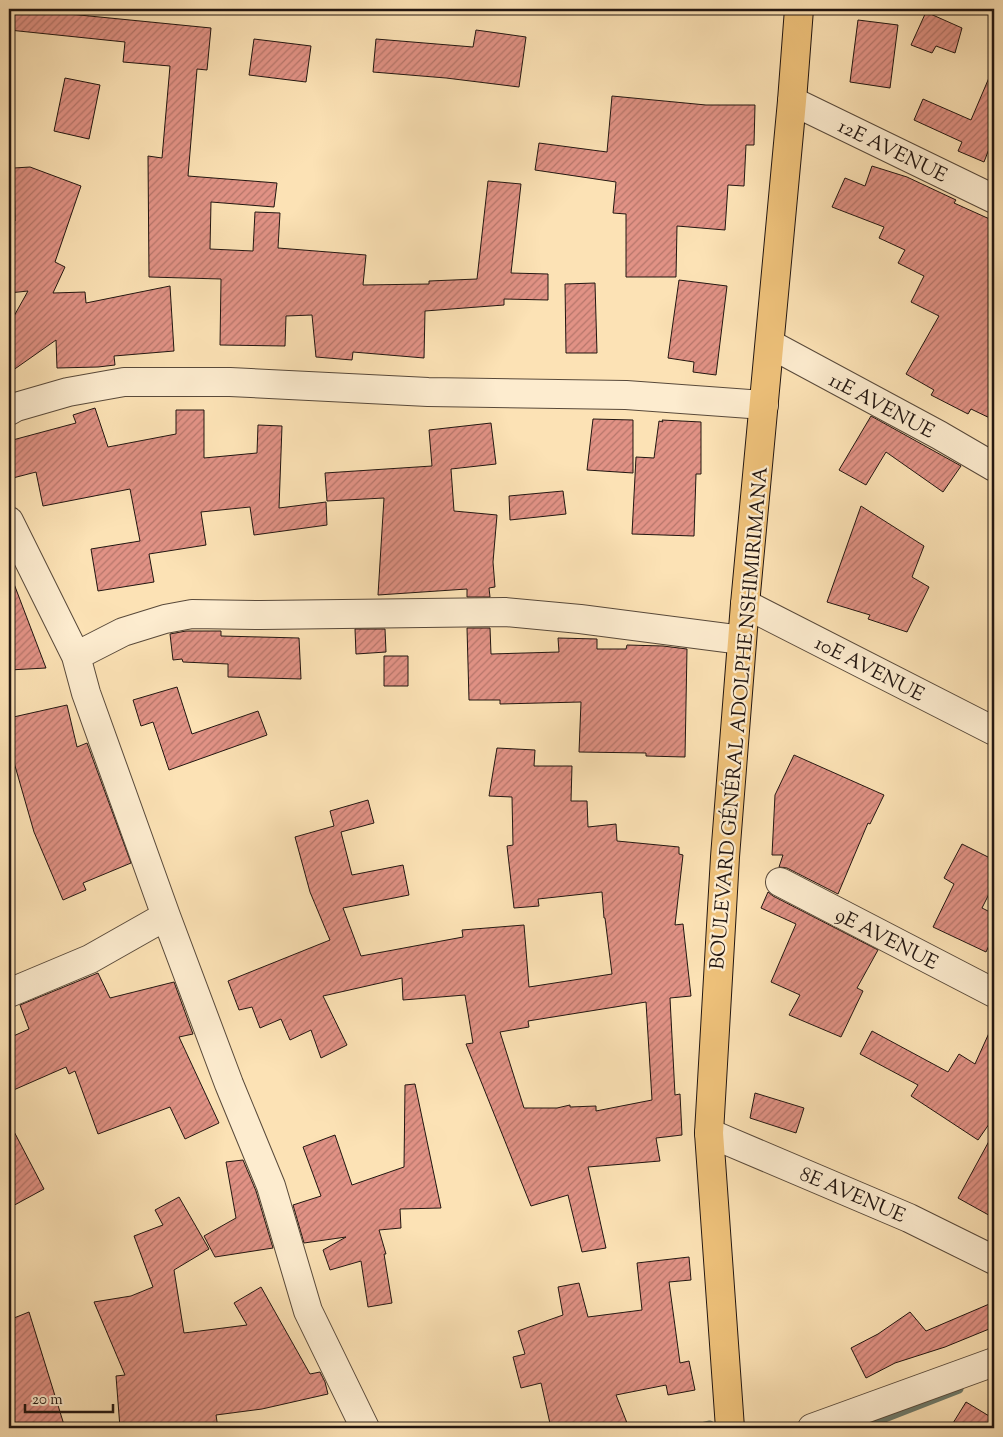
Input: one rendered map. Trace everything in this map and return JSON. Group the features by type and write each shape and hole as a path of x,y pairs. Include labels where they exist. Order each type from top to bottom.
{"main road":[{"name":"BOULEVARD GÉNÉRAL ADOLPHE NSHIMIRIMANA","path":"730,1428 709,1133 724,867 742,640 799,9"}],"street":[{"name":"12E AVENUE","path":"792,101 994,199"},
{"name":"11E AVENUE","path":"770,344 939,435 994,467"},
{"path":"9,410 68,392 124,382 230,382 428,392 626,395 764,405"},
{"path":"9,521 76,656 86,693 166,916 229,1084 271,1186 308,1311 365,1428"},
{"name":"10E AVENUE","path":"745,604 994,732"},
{"path":"76,656 123,632 165,619 192,614 505,612 580,619 742,640"},
{"name":"9E AVENUE","path":"780,882 994,993"},
{"path":"9,993 90,959 166,916"},
{"name":"8E AVENUE","path":"709,1133 909,1218 994,1260"},
{"path":"812,1428 994,1362"}],"building":[{"path":"11,9 33,11 33,9 59,9 59,13 211,28 207,70 197,69 188,176 277,183 274,207 211,202 210,249 253,251 255,212 280,213 278,248 366,255 363,285 429,284 429,281 477,279 488,181 521,184 511,273 548,274 548,300 504,299 504,305 425,311 424,358 353,352 352,360 316,357 312,315 286,316 285,346 220,345 221,279 149,277 148,156 162,158 170,66 123,62 125,42 9,30"},
{"path":"926,12 962,28 955,53 936,46 932,53 911,45"},
{"path":"858,20 898,25 890,88 850,82"},
{"path":"476,30 526,37 519,87 373,72 376,39 473,47"},
{"path":"254,39 311,46 306,82 249,75"},
{"path":"994,66 994,136 984,162 958,151 962,142 914,120 923,99 971,120"},
{"path":"65,78 100,85 89,139 54,131"},
{"path":"612,96 706,105 755,105 754,145 746,145 744,186 728,185 725,230 677,226 676,277 626,277 626,214 613,213 616,182 535,170 539,143 607,152"},
{"path":"872,166 907,177 956,200 954,203 994,221 994,420 971,409 968,414 931,395 934,390 906,374 939,316 911,302 924,276 898,263 905,250 879,238 884,227 832,207 845,178 865,186"},
{"path":"30,167 81,186 55,262 65,267 53,293 85,292 86,303 170,286 174,351 114,356 115,365 57,368 56,340 9,373 9,325 28,291 9,293 9,221 15,221 14,168"},
{"path":"679,280 727,286 716,375 693,372 694,362 668,358"},
{"path":"595,283 597,353 566,353 565,284"},
{"path":"95,408 108,447 176,434 176,410 204,410 204,458 257,453 258,425 282,426 279,508 326,502 327,525 254,535 250,507 201,512 206,545 149,554 154,582 98,591 91,549 140,541 130,489 43,506 36,472 9,479 9,441 76,423 73,415"},
{"path":"871,416 961,466 943,492 886,452 866,485 839,470"},
{"path":"593,419 633,420 633,473 587,470"},
{"path":"662,420 701,422 701,474 696,474 694,536 632,534 636,457 654,458 659,421 663,422"},
{"path":"491,423 496,464 451,469 454,511 497,515 493,562 495,587 489,588 490,597 467,597 467,589 378,595 384,498 327,501 325,473 432,466 429,430"},
{"path":"563,491 566,514 510,520 509,496"},
{"path":"861,506 924,546 912,577 929,587 907,632 868,619 870,615 827,602"},
{"path":"11,576 46,668 9,670 9,577"},
{"path":"467,628 490,628 491,654 559,652 558,638 597,639 597,649 626,649 627,645 687,649 685,757 646,756 646,753 579,752 581,702 500,704 500,700 469,700"},
{"path":"355,629 385,629 386,652 356,654"},
{"path":"186,631 221,631 221,636 299,638 301,679 228,677 228,664 183,662 182,659 173,660 170,634"},
{"path":"384,656 408,656 408,686 384,686"},
{"path":"177,687 192,734 258,711 267,735 169,770 153,722 141,726 133,700"},
{"path":"67,705 77,747 87,743 131,863 83,883 86,890 63,900 34,832 9,745 9,718"},
{"path":"497,748 535,750 534,766 572,766 571,801 587,801 588,827 616,824 617,841 679,847 679,854 683,855 675,925 683,924 691,996 670,998 675,1095 680,1094 682,1135 656,1138 660,1161 588,1167 606,1248 582,1252 568,1195 531,1206 466,1044 473,1043 465,995 403,1000 402,978 323,996 347,1045 321,1058 311,1030 290,1040 281,1019 260,1028 252,1007 239,1010 228,981 330,940 310,892 295,837 334,826 330,811 368,800 374,823 341,832 352,875 403,865 409,895 343,908 361,956 463,937 462,930 524,925 529,987 612,974 602,892 538,899 539,906 514,908 507,846 513,845 512,797 489,796","holes":["646,1002 652,1100 596,1111 596,1106 570,1107 570,1105 557,1108 524,1108 500,1032 529,1027 528,1021"]},
{"path":"794,755 884,795 870,824 868,823 838,894 787,868 779,867 783,855 772,855 775,795"},
{"path":"962,844 994,860 994,884 982,908 994,914 994,935 986,952 933,927 954,884 944,878"},
{"path":"768,892 878,950 857,988 863,991 841,1037 789,1015 800,995 771,982 796,924 761,908"},
{"path":"98,973 110,998 174,982 193,1034 179,1037 219,1123 185,1139 170,1107 98,1134 75,1071 69,1074 66,1067 9,1092 9,1038 29,1029 20,1005"},
{"path":"994,1022 994,1117 978,1140 911,1096 918,1085 860,1054 872,1031 948,1072 959,1054 975,1064"},
{"path":"415,1084 441,1208 400,1209 401,1228 379,1230 386,1254 384,1254 392,1303 368,1307 361,1261 330,1270 323,1250 346,1237 304,1243 293,1205 321,1196 303,1147 335,1135 352,1185 404,1167 405,1085"},
{"path":"755,1093 804,1108 796,1133 750,1118"},
{"path":"9,1122 44,1189 9,1208"},
{"path":"994,1132 994,1218 958,1198"},
{"path":"243,1160 256,1191 273,1248 215,1257 204,1236 236,1218 226,1162"},
{"path":"179,1197 209,1249 174,1270 184,1333 247,1325 234,1303 261,1287 310,1374 320,1372 328,1394 262,1409 216,1415 218,1428 120,1428 116,1376 125,1375 94,1302 131,1296 153,1287 134,1236 163,1225 155,1210"},
{"path":"689,1257 691,1280 669,1282 680,1363 689,1361 695,1390 668,1395 666,1385 616,1395 629,1428 551,1428 541,1383 521,1388 513,1357 525,1354 518,1331 563,1315 558,1287 579,1283 588,1317 642,1310 637,1263"},
{"path":"994,1302 994,1327 945,1347 895,1363 866,1378 851,1348 878,1334 910,1312 926,1331"},
{"path":"29,1312 65,1428 9,1428 9,1320"},
{"path":"966,1402 994,1419 994,1428 950,1428"}],"waterway":[{"path":"859,1428 959,1389"},
{"path":"697,1428 710,1425"}]}
